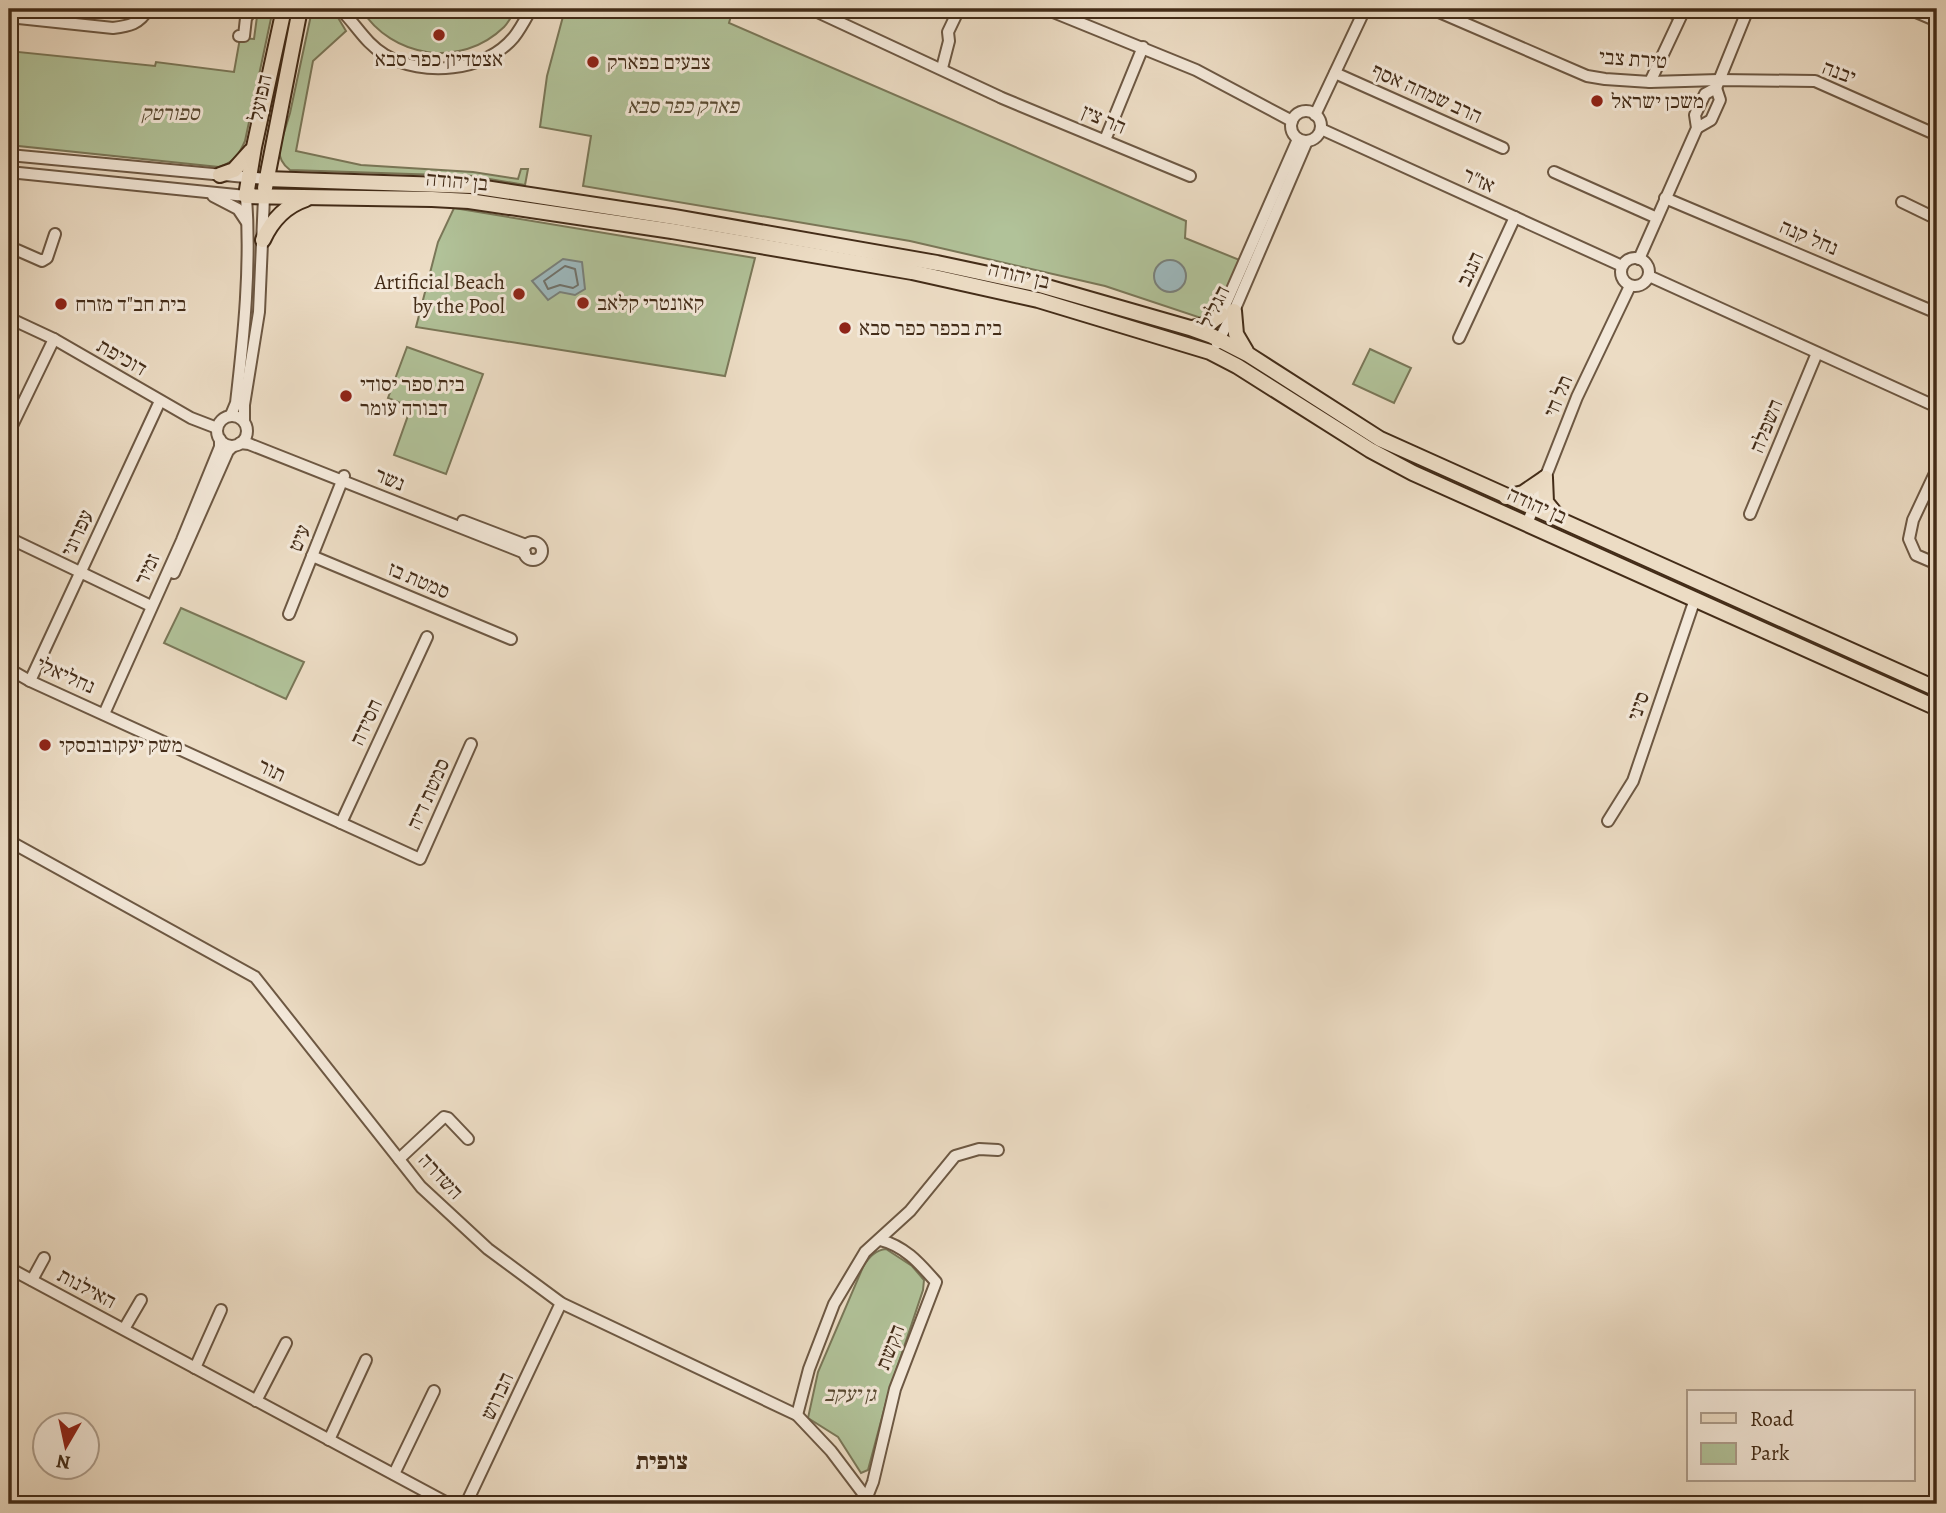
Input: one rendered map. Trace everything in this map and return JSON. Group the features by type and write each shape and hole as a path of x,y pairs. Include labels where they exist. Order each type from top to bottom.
{"main road":[{"name":"הפועל","path":"246,196 284,9"},
{"name":"הפועל","path":"264,197 270,153 300,9"},
{"path":"220,175 234,170 254,147"},
{"path":"270,153 276,167 308,181"},
{"name":"בן יהודה","path":"266,180 472,186 687,219 937,262 1040,285 1190,328 1249,355 1380,439 1937,689"},
{"name":"בן יהודה","path":"246,196 469,201 684,233 921,274 1038,299 1210,352 1413,474 1937,708"},
{"path":"263,240 275,218 294,204 310,197"},
{"path":"1190,328 1209,324 1228,312 1238,341 1249,355"},
{"path":"1506,497 1523,493 1545,478"},
{"path":"1545,478 1546,502 1563,522"}],"street":[{"path":"9,17 45,14 113,28 130,26 144,17 148,9"},
{"path":"239,36 244,36 246,18 253,9"},
{"path":"296,30 305,9"},
{"path":"343,10 363,38 385,55 406,64 445,69 467,65 491,54 513,38 531,9"},
{"name":"הר צין","path":"811,9 1001,97 1190,176"},
{"path":"942,68 949,41 948,32 959,9"},
{"path":"1046,9 1143,47 1231,87 1293,121"},
{"path":"1315,115 1303,112 1293,121 1292,129 1303,140 1314,139 1321,129 1315,115 1365,9"},
{"name":"טירת צבי","path":"1432,9 1587,76 1650,82 1718,84"},
{"path":"1650,82 1681,16 1664,9"},
{"path":"1696,128 1711,120 1720,100 1718,84 1748,9"},
{"path":"1909,9 1937,21"},
{"path":"1105,140 1143,47"},
{"name":"הרב שמחה אסף","path":"1335,73 1503,148"},
{"name":"יבנה","path":"1718,84 1815,82 1937,135"},
{"path":"1639,259 1696,128 1695,115 1704,94 1718,84"},
{"name":"אז\"ר","path":"1321,129 1622,266"},
{"name":"הגליל","path":"1210,352 1303,140"},
{"name":"בן יהודה","path":"9,155 266,180"},
{"name":"בן יהודה","path":"9,172 246,196"},
{"path":"1555,172 1657,218"},
{"path":"197,190 230,203 238,209 248,224"},
{"path":"246,196 247,310 236,403 231,415 222,419 218,434 226,444 237,444 247,433 244,405 259,312 264,197"},
{"name":"נחל קנה","path":"1665,198 1937,313"},
{"path":"1902,202 1937,219"},
{"name":"הנגב","path":"1459,338 1515,217"},
{"path":"9,253 17,250 43,261 47,258 55,234"},
{"path":"1629,259 1639,259 1648,267 1649,276 1639,286 1630,286 1621,275 1622,266 1629,259"},
{"path":"1649,276 1937,407"},
{"name":"תל חי","path":"1527,524 1577,397 1630,286"},
{"name":"דוכיפת","path":"9,318 54,339 218,434"},
{"path":"9,432 54,339"},
{"name":"השפלה","path":"1750,514 1817,352"},
{"name":"עפרוני","path":"30,681 160,401"},
{"path":"231,415 244,421"},
{"name":"נשר","path":"247,433 251,440 343,479"},
{"name":"זמיר","path":"106,715 220,447 218,434"},
{"name":"זמיר","path":"106,715 189,544 228,451 237,444"},
{"name":"נשר","path":"237,444 249,444 525,549"},
{"path":"1937,469 1913,520 1909,539 1916,555 1937,564"},
{"name":"עיט","path":"289,614 343,479"},
{"path":"9,538 152,606"},
{"name":"סמטת בז","path":"312,556 511,639"},
{"name":"סיני","path":"1608,821 1633,781 1695,600"},
{"name":"חסידה","path":"341,823 427,637"},
{"name":"נחליאלי","path":"9,669 106,715"},
{"name":"תור","path":"106,715 420,859"},
{"name":"סמטת דיה","path":"420,859 471,744"},
{"name":"השדרה","path":"9,841 255,977 421,1187 488,1249 561,1303 797,1415 831,1451 869,1501"},
{"path":"399,1159 444,1118 449,1118 468,1139"},
{"path":"797,1415 809,1369 834,1304 865,1252 910,1211 955,1156 979,1149 998,1150"},
{"name":"הקשת","path":"869,1501 895,1389 936,1282 913,1255 891,1242 880,1240"},
{"name":"האילנות","path":"32,1280 44,1258"},
{"name":"האילנות","path":"9,1268 449,1504"},
{"name":"האילנות","path":"124,1329 141,1300"},
{"name":"הברוש","path":"466,1504 561,1303"},
{"path":"195,1368 221,1310"},
{"path":"256,1401 286,1343"},
{"path":"329,1440 366,1360"},
{"path":"394,1474 434,1391"}],"green space":[{"path":"27,9 139,9 124,18"},
{"name":"ספורטק","path":"258,9 273,9 245,141 229,163 219,167 9,145 9,51 155,66 156,62 234,72 240,38 254,39"},
{"name":"אצטדיון כפר סבא","path":"361,9 516,9 504,27 487,40 468,49 448,53 428,52 390,38 374,26"},
{"name":"פארק כפר סבא","path":"565,9 733,9 729,23 1186,221 1185,238 1242,261 1219,312 1201,318 1105,286 910,241 583,186 591,136 540,127 547,76"},
{"path":"328,10 337,16 346,31 313,61 296,151 361,165 473,172 518,179 521,169 528,169 525,185 472,176 290,170 283,164 279,149 290,113 311,15"},
{"name":"קאונטרי קלאב","path":"454,208 755,258 725,376 416,327 438,242"},
{"path":"407,347 483,374 446,474 394,455 411,407 388,398"},
{"path":"1370,349 1411,368 1394,403 1353,384"},
{"path":"181,608 304,662 286,699 164,643"},
{"name":"גן יעקב","path":"886,1249 912,1266 924,1280 923,1290 888,1395 868,1470 861,1473 838,1437 808,1418 818,1372 863,1267 872,1255"}],"water":[{"path":"563,259 582,262 585,289 575,295 560,292 548,300 532,281"},
{"path":"1170,260 1181,265 1186,276 1181,287 1170,292 1159,287 1154,276 1159,265"}],"place":[{"name":"אצטדיון כפר סבא","path":"439,35"},
{"name":"צבעים בפארק","path":"593,62"},
{"name":"משכן ישראל","path":"1597,101"},
{"name":"Artificial Beach by the Pool","path":"519,294"},
{"name":"קאונטרי קלאב","path":"583,303"},
{"name":"בית חב\"ד מזרח","path":"61,304"},
{"name":"בית בכפר כפר סבא","path":"845,328"},
{"name":"בית ספר יסודי דבורה עומר","path":"346,396"},
{"name":"משק יעקובובסקי","path":"45,745"}],"district":[{"name":"צופית","path":"662,1461"}]}
